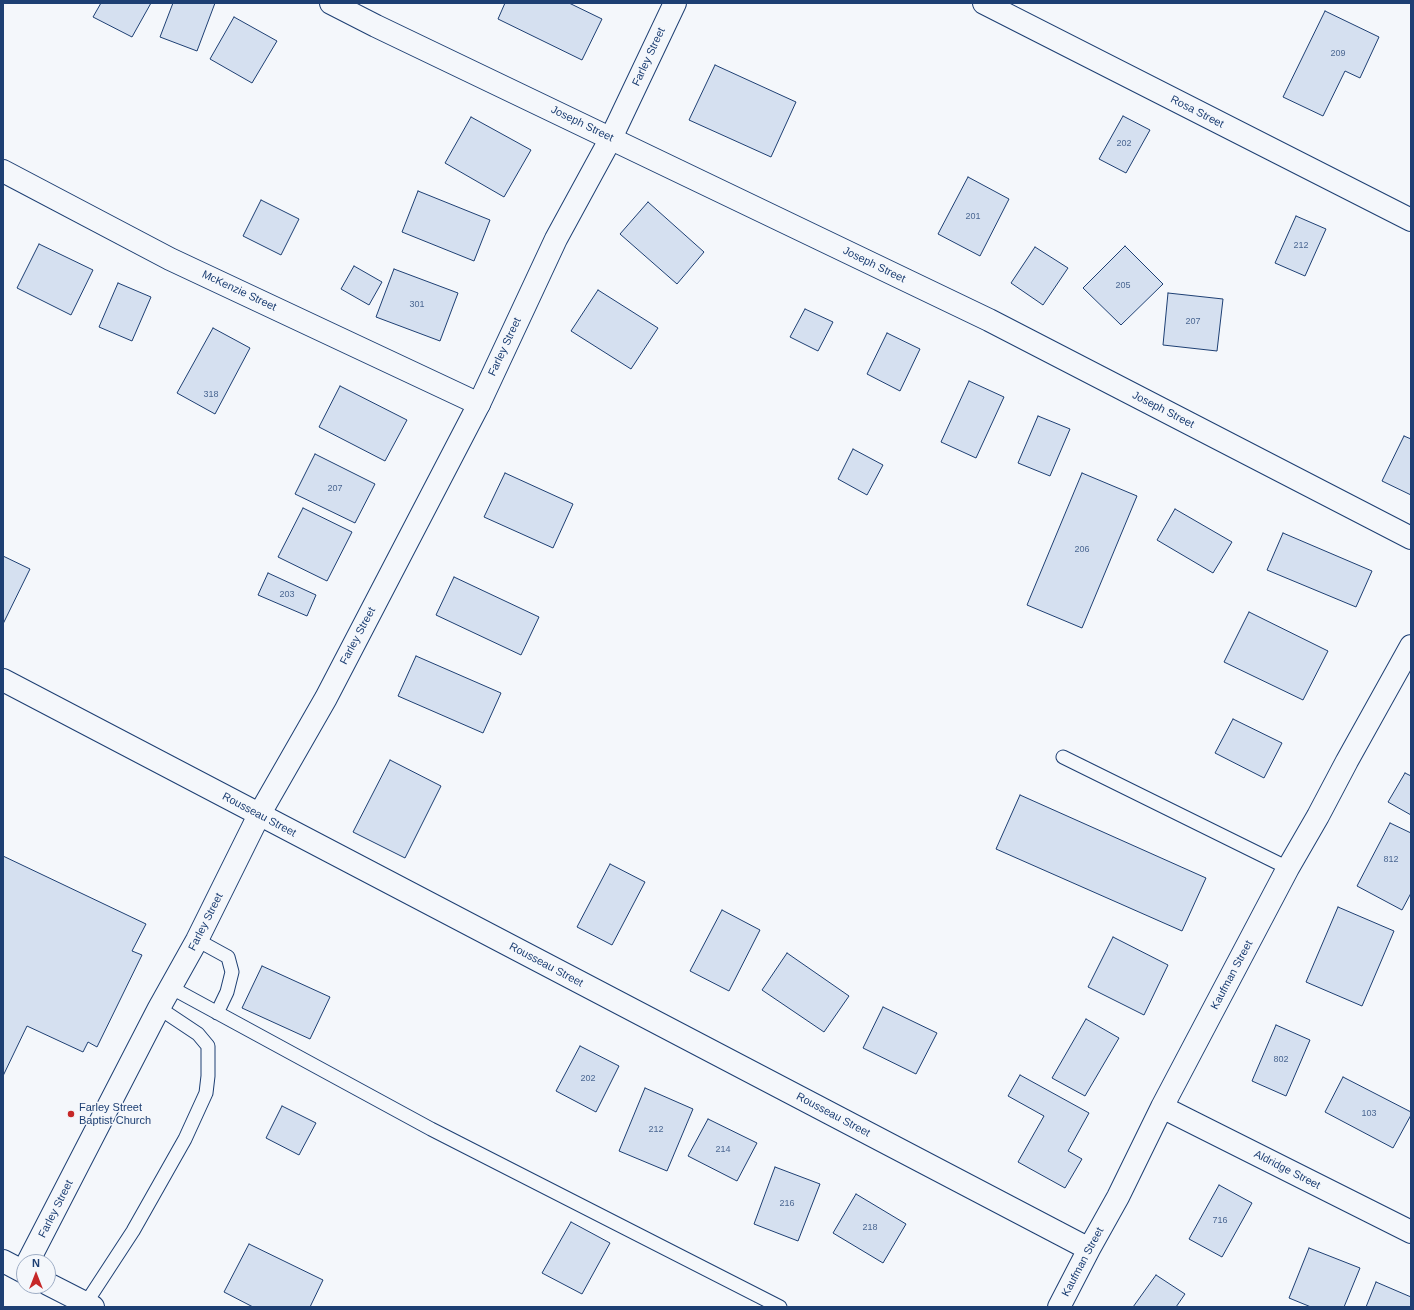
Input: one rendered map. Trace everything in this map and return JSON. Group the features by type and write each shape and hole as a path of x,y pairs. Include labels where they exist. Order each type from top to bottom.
{"street":[{"name":"Joseph Street","path":"331,3 989,320 1411,538"},
{"name":"Farley Street","path":"33,1254 159,1008 197,940 259,815 326,698 478,404 556,239 611,138 675,3"},
{"name":"Rosa Street","path":"984,3 1411,220"},
{"name":"McKenzie Street","path":"3,171 170,259 478,404"},
{"name":"Kaufman Street","path":"1059,1307 1118,1197 1162,1107 1288,868 1411,646"},
{"name":"Rousseau Street","path":"3,680 1089,1249"},
{"name":"Aldridge Street","path":"1162,1107 1411,1232"},
{"path":"3,1261 16,1266"},
{"path":"56,1288 90,1305"}],"lane":[{"path":"1063,757 1288,868"},
{"path":"197,940 228,957 232,972 227,992 217,1013"},
{"path":"170,987 431,1129 780,1307"},
{"path":"90,1305 185,1139 206,1094 208,1076 208,1046 198,1034 159,1008"}],"building":[{"path":"101,3 151,3 132,37 93,17"},
{"path":"173,3 215,3 197,51 160,37"},
{"path":"505,3 569,3 602,19 582,60 498,19"},
{"path":"1325,11 1379,37 1360,78 1345,71 1323,116 1283,97"},
{"path":"234,17 277,41 252,83 210,59"},
{"path":"715,65 796,102 771,157 689,120"},
{"path":"1123,116 1150,130 1126,173 1099,159"},
{"path":"471,117 531,150 504,197 445,163"},
{"path":"968,177 1009,199 980,256 938,234"},
{"path":"418,191 490,220 474,261 402,232"},
{"path":"261,200 299,219 281,255 243,236"},
{"path":"648,202 704,252 677,284 620,234"},
{"path":"1296,216 1326,229 1305,276 1275,263"},
{"path":"39,244 93,270 71,315 17,288"},
{"path":"1125,246 1163,284 1121,325 1083,288"},
{"path":"1035,247 1068,268 1043,305 1011,283"},
{"path":"354,266 382,282 369,305 341,289"},
{"path":"394,269 458,293 440,341 376,317"},
{"path":"118,283 151,297 132,341 99,327"},
{"path":"598,290 658,328 631,369 571,331"},
{"path":"1168,293 1223,299 1217,351 1163,345"},
{"path":"805,309 833,322 818,351 790,337"},
{"path":"213,328 250,348 215,414 177,393"},
{"path":"887,333 920,349 900,391 867,374"},
{"path":"969,381 1004,397 976,458 941,442"},
{"path":"340,386 407,420 385,461 319,427"},
{"path":"1038,416 1070,429 1050,476 1018,463"},
{"path":"1404,436 1411,439 1411,495 1382,481"},
{"path":"853,449 883,465 867,495 838,479"},
{"path":"315,454 375,484 355,523 295,494"},
{"path":"505,473 573,504 553,548 484,517"},
{"path":"1082,473 1137,496 1082,628 1027,605"},
{"path":"303,508 352,532 327,581 278,557"},
{"path":"1175,509 1232,542 1213,573 1157,540"},
{"path":"1283,533 1372,571 1356,607 1267,570"},
{"path":"3,556 30,569 3,624"},
{"path":"268,573 316,595 307,616 258,595"},
{"path":"454,577 539,617 521,655 436,615"},
{"path":"1249,612 1328,651 1303,700 1224,662"},
{"path":"416,656 501,693 483,733 398,696"},
{"path":"1233,719 1282,743 1264,778 1215,753"},
{"path":"390,760 441,786 405,858 353,832"},
{"path":"1405,773 1411,776 1411,815 1388,802"},
{"path":"1020,795 1206,878 1182,931 996,849"},
{"path":"1390,823 1411,833 1411,893 1402,910 1357,886"},
{"path":"3,856 146,924 132,951 142,955 97,1047 88,1042 83,1052 27,1026 3,1076"},
{"path":"610,864 645,882 612,945 577,927"},
{"path":"1338,907 1394,931 1362,1006 1306,982"},
{"path":"722,910 760,930 729,991 690,971"},
{"path":"1113,937 1168,965 1144,1015 1088,987"},
{"path":"787,953 849,996 824,1032 762,990"},
{"path":"262,966 330,997 310,1039 242,1008"},
{"path":"883,1007 937,1033 916,1074 863,1048"},
{"path":"1086,1019 1119,1038 1085,1096 1052,1078"},
{"path":"1276,1025 1310,1040 1286,1096 1252,1081"},
{"path":"580,1046 619,1066 596,1112 556,1091"},
{"path":"1020,1075 1089,1113 1068,1151 1082,1159 1065,1188 1018,1162 1044,1116 1008,1096"},
{"path":"1343,1077 1411,1112 1411,1115 1393,1148 1325,1112"},
{"path":"645,1088 693,1109 667,1171 619,1151"},
{"path":"282,1106 316,1123 299,1155 266,1138"},
{"path":"708,1119 757,1143 737,1181 688,1156"},
{"path":"775,1167 820,1184 798,1241 754,1224"},
{"path":"1219,1185 1252,1203 1222,1257 1189,1239"},
{"path":"856,1194 906,1224 883,1263 833,1233"},
{"path":"571,1222 610,1243 582,1294 542,1273"},
{"path":"249,1244 323,1280 310,1307 253,1307 224,1292"},
{"path":"1309,1248 1360,1268 1344,1307 1311,1307 1289,1298"},
{"path":"1156,1275 1185,1294 1176,1307 1133,1307"},
{"path":"1376,1282 1411,1297 1411,1307 1366,1307"}],"place":[{"name":"Farley Street Baptist Church","path":"71,1114"}]}
